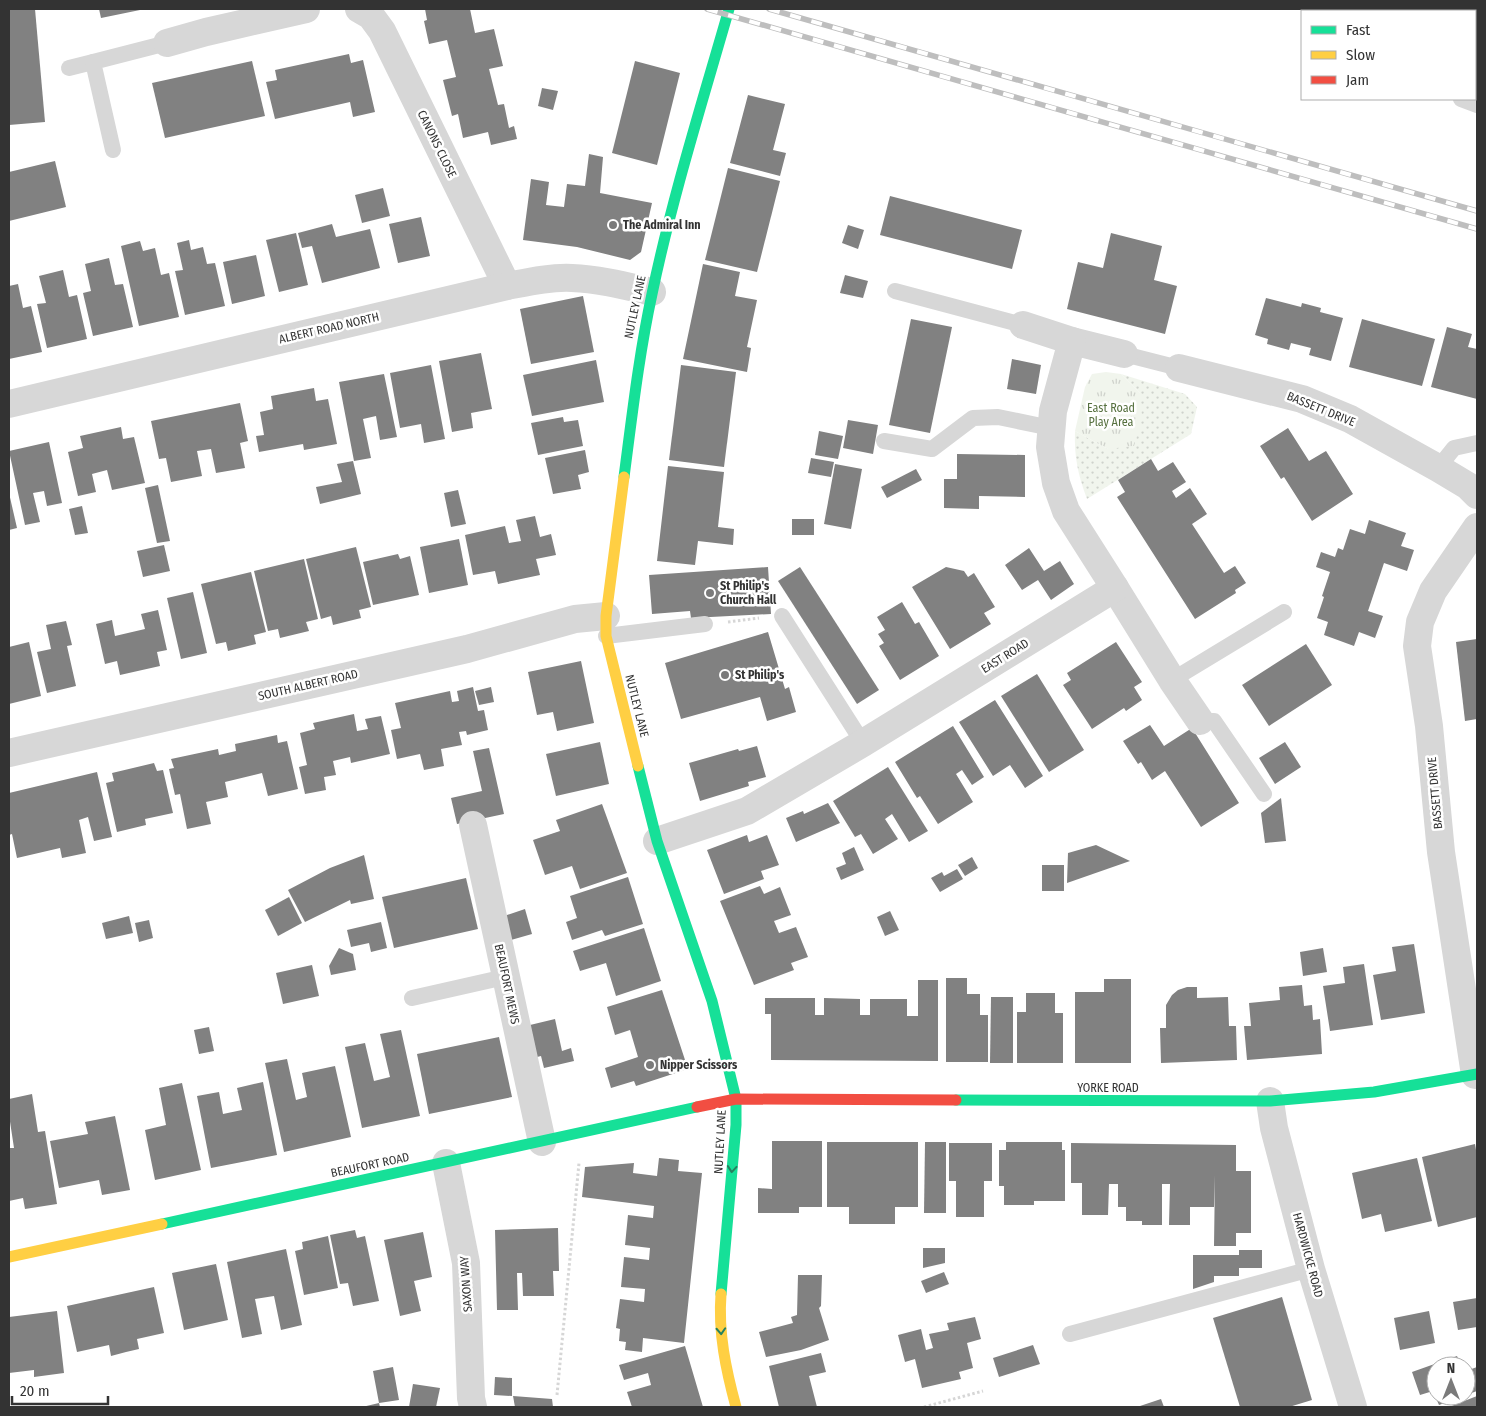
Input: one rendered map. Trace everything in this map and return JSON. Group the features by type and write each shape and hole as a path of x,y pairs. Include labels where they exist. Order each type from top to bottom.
{"street":[{"path":"167,43 203,20 306,9"},
{"name":"CANONS CLOSE","path":"359,9 371,16 382,31 507,286"},
{"name":"NUTLEY LANE","path":"729,9 669,222 652,292 640,353 606,626 612,665 657,841 712,1001 736,1099 736,1121 720,1305 724,1362 736,1407"},
{"name":"ALBERT ROAD NORTH","path":"9,404 507,286 546,279 570,278 592,280 652,292"},
{"path":"1023,325 1072,341 1124,354"},
{"path":"1072,341 1053,411 1050,447 1056,483 1066,511 1172,680 1200,721"},
{"name":"BASSETT DRIVE","path":"1179,368 1302,399 1350,419 1438,468 1468,486 1477,494"},
{"name":"BASSETT DRIVE","path":"1477,527 1433,592 1420,622 1417,646 1428,726 1441,852 1477,1077"},
{"name":"EAST ROAD","path":"657,841 747,811 863,743 1115,588"},
{"name":"SOUTH ALBERT ROAD","path":"9,753 467,649 575,620 606,626"},
{"name":"BEAUFORT MEWS","path":"473,825 542,1142"},
{"name":"YORKE ROAD","path":"736,1099 1270,1101 1320,1098 1477,1077"},
{"name":"BEAUFORT ROAD","path":"9,1257 736,1099"},
{"name":"HARDWICKE ROAD","path":"1270,1101 1274,1128 1310,1269 1353,1407"},
{"name":"SAXON WAY","path":"446,1163 466,1263 471,1398 473,1407"}],"lane":[{"path":"69,68 167,43"},
{"path":"93,62 113,150"},
{"path":"1464,100 1477,105"},
{"path":"894,291 1023,325"},
{"path":"1124,354 1179,368"},
{"path":"884,441 932,449 973,418 998,417 1052,428"},
{"path":"1438,468 1454,448 1477,443"},
{"path":"1172,680 1284,612"},
{"path":"782,616 863,743"},
{"path":"606,626 705,624"},
{"path":"1200,721 1214,721 1264,794"},
{"path":"412,998 505,977"},
{"path":"1070,1334 1310,1269"}],"path":[{"path":"705,624 782,616"},
{"path":"557,1395 582,1133"},
{"path":"924,1407 983,1391"}],"green space":[{"name":"East Road Play Area","path":"1106,372 1121,374 1140,393 1142,419 1134,446 1108,449 1075,431 1085,387 1092,374"},
{"path":"1121,374 1185,394 1197,407 1191,434 1087,499 1077,466 1075,431 1108,449 1140,393"}],"building":[{"path":"9,9 35,9 45,122 9,125"},
{"path":"99,9 140,9 140,10 101,18"},
{"path":"425,9 470,9 475,33 494,29 503,66 489,69 498,105 504,104 509,128 514,126 517,139 491,145 488,132 463,138 458,114 452,116 443,80 456,77 447,40 429,44 424,21 427,20"},
{"path":"349,54 351,63 363,60 375,112 353,117 350,102 275,119 266,82 277,80 275,70"},
{"path":"252,61 265,116 165,138 152,83"},
{"path":"635,61 680,73 657,165 612,153"},
{"path":"1476,63 1477,63 1476,96"},
{"path":"542,88 558,91 553,110 538,106"},
{"path":"748,95 785,104 773,150 786,153 780,176 730,163"},
{"name":"The Admiral Inn","path":"589,154 603,157 600,193 652,203 641,252 630,260 577,247 523,240 531,179 549,182 546,205 564,207 567,184 585,186"},
{"path":"55,161 66,207 9,221 9,172"},
{"path":"728,168 780,181 757,272 705,260"},
{"path":"383,188 390,216 362,223 355,195"},
{"path":"890,196 1022,230 1012,269 880,235"},
{"path":"421,217 430,256 398,263 389,224"},
{"path":"332,224 336,237 370,229 380,268 322,283 312,246 302,248 298,233"},
{"path":"848,225 864,230 858,249 842,243"},
{"path":"296,233 308,285 279,292 266,240"},
{"path":"1111,233 1162,246 1154,280 1177,286 1165,334 1067,309 1078,262 1103,268"},
{"path":"189,240 191,250 203,247 207,264 215,263 225,306 185,315 175,271 183,270 177,243"},
{"path":"140,241 143,251 155,248 161,275 169,273 179,317 139,326 121,246"},
{"path":"256,255 265,296 232,304 223,262"},
{"path":"109,258 115,285 123,284 133,327 93,336 83,293 91,291 85,264"},
{"path":"703,264 740,272 735,296 757,300 747,347 751,348 747,372 683,359"},
{"path":"63,270 69,297 77,295 87,339 47,348 37,304 46,303 39,276"},
{"path":"845,275 868,281 863,298 840,293"},
{"path":"18,284 23,308 31,306 42,352 9,359 9,286"},
{"path":"583,296 594,352 531,364 520,309"},
{"path":"1266,298 1301,307 1302,303 1321,308 1320,312 1343,318 1331,361 1309,355 1311,348 1291,343 1289,350 1267,344 1268,339 1255,335"},
{"path":"911,319 952,327 930,433 889,425"},
{"path":"1362,319 1435,339 1422,386 1349,367"},
{"path":"1447,327 1472,334 1468,347 1477,349 1477,399 1431,387"},
{"path":"481,353 492,409 471,413 473,428 452,432 439,361"},
{"path":"1012,359 1041,365 1036,394 1007,389"},
{"path":"596,360 604,402 532,416 523,375"},
{"path":"431,365 445,439 424,443 421,424 400,428 390,373"},
{"path":"681,365 736,372 724,467 669,460"},
{"path":"384,374 397,437 380,440 376,416 363,419 371,458 354,461 339,382"},
{"path":"314,388 316,401 328,399 337,444 304,450 303,444 259,452 256,436 264,435 260,412 273,409 271,396"},
{"path":"240,403 248,441 240,443 245,468 216,473 211,449 197,451 202,476 171,482 166,458 159,459 151,421"},
{"path":"563,417 564,422 578,420 583,446 538,455 531,423"},
{"path":"848,420 878,425 873,454 843,448"},
{"path":"121,427 123,439 134,437 145,483 112,490 107,470 92,474 96,492 78,496 68,452 83,448 80,436"},
{"path":"1288,428 1309,461 1326,451 1353,494 1312,521 1284,477 1281,479 1260,446"},
{"path":"819,431 843,436 838,459 815,455"},
{"path":"49,442 62,503 47,506 44,491 33,493 40,522 25,525 9,451"},
{"path":"585,450 589,472 578,475 581,489 553,494 545,458"},
{"path":"957,454 1025,455 1025,497 979,496 979,509 944,508 944,479 957,479"},
{"path":"811,458 834,462 831,477 808,473"},
{"path":"1151,459 1158,471 1173,462 1186,482 1172,491 1176,498 1190,488 1207,514 1192,524 1224,573 1235,566 1246,583 1235,590 1236,593 1195,619 1117,497 1125,492 1118,480"},
{"path":"353,461 361,494 320,504 316,487 342,482 337,464"},
{"path":"835,464 862,469 851,529 824,524"},
{"path":"668,466 724,472 718,527 734,529 733,545 698,541 695,565 657,561"},
{"path":"916,469 922,480 887,498 881,487"},
{"path":"158,485 170,541 157,543 145,488"},
{"path":"458,490 466,524 451,527 444,493"},
{"path":"9,493 17,528 9,530"},
{"path":"82,506 88,533 75,535 69,509"},
{"path":"535,516 540,537 551,534 556,555 536,559 540,575 498,584 495,571 473,575 465,535 505,526 509,543 521,541 516,520"},
{"path":"792,519 814,519 814,535 792,535"},
{"path":"1369,520 1406,533 1401,546 1414,550 1407,571 1384,563 1368,611 1383,616 1375,638 1359,632 1354,646 1324,635 1328,622 1317,618 1330,572 1316,567 1321,552 1335,557 1338,548 1343,550 1350,529 1365,534"},
{"path":"459,539 468,585 429,593 420,547"},
{"path":"164,545 170,571 143,577 137,551"},
{"path":"356,547 371,607 359,610 361,618 333,625 331,616 321,619 306,559"},
{"path":"1029,548 1044,571 1060,561 1074,584 1051,600 1038,580 1022,590 1005,565"},
{"path":"398,554 400,559 410,556 419,595 373,605 363,562"},
{"path":"304,559 318,619 306,622 309,631 280,638 278,629 268,631 254,571"},
{"name":"St Philip's Church Hall","path":"768,567 771,614 691,618 690,611 652,614 649,575"},
{"path":"800,567 879,690 857,704 778,581"},
{"path":"946,567 964,571 968,577 974,573 995,607 984,613 991,624 950,649 912,587"},
{"path":"251,572 266,632 254,635 256,644 228,651 226,642 216,644 201,584"},
{"path":"193,592 207,653 181,659 167,598"},
{"path":"902,602 915,624 919,622 939,656 900,680 879,646 884,643 878,634 885,630 877,617"},
{"path":"158,610 167,650 157,652 160,666 120,675 117,661 105,664 96,624 112,620 115,636 145,629 141,614"},
{"path":"66,621 72,645 67,646 76,686 47,693 37,652 51,649 46,625"},
{"name":"St Philip's","path":"768,632 785,689 789,687 796,712 767,721 760,697 681,719 665,663"},
{"path":"1477,639 1477,719 1465,721 1456,642"},
{"path":"29,642 41,696 9,704 9,647"},
{"path":"1116,642 1142,682 1134,687 1142,700 1126,711 1124,708 1092,729 1063,685 1071,680 1067,673"},
{"path":"1306,644 1332,685 1269,726 1242,685"},
{"path":"581,661 594,723 557,731 553,712 537,715 528,672"},
{"path":"1037,674 1084,750 1049,772 1001,696"},
{"path":"473,687 478,711 484,710 488,730 467,735 466,731 459,732 462,745 441,749 444,766 424,770 420,754 397,759 391,730 401,728 395,703 450,691 452,702 459,701 457,691"},
{"path":"491,687 494,702 479,705 475,691"},
{"path":"995,700 1043,776 1025,788 1010,765 993,776 959,722"},
{"path":"354,714 357,731 368,729 365,719 381,716 390,754 351,763 350,757 333,761 336,775 324,777 326,790 305,794 299,767 307,765 300,733 315,729 313,723"},
{"path":"1150,725 1164,746 1192,728 1239,803 1201,827 1165,771 1152,780 1141,762 1138,764 1123,741"},
{"path":"953,726 984,777 972,785 962,770 956,774 973,802 938,824 920,796 917,798 895,762"},
{"path":"277,735 278,743 287,741 298,789 268,796 262,773 225,782 228,797 206,802 211,824 187,829 180,794 175,795 169,769 174,768 171,759 218,749 219,755 236,751 235,744"},
{"path":"600,742 609,784 556,796 546,754"},
{"path":"1285,742 1301,767 1275,784 1259,758"},
{"path":"757,746 766,777 748,782 749,786 700,801 689,763 738,749 739,751"},
{"path":"489,748 504,814 457,824 451,798 482,791 473,751"},
{"path":"154,763 157,771 163,770 173,813 145,819 146,825 117,832 106,783 114,781 112,773"},
{"path":"888,767 928,831 909,842 892,814 885,819 898,839 873,854 861,834 855,837 833,801"},
{"path":"97,772 112,837 94,841 88,817 79,820 86,853 62,858 60,848 17,858 12,834 9,835 9,793"},
{"path":"1281,798 1286,841 1265,843 1261,813"},
{"path":"828,803 840,823 796,842 786,818 803,811 804,814"},
{"path":"602,804 627,873 580,889 572,866 545,875 533,840 560,831 556,820"},
{"path":"747,835 749,842 767,835 779,865 761,871 764,879 724,894 707,850"},
{"path":"1096,845 1130,861 1067,883 1068,853"},
{"path":"854,847 864,870 841,880 836,868 846,864 842,853"},
{"path":"364,855 374,899 351,904 350,900 305,922 288,890 330,868"},
{"path":"972,857 978,868 965,876 958,865"},
{"path":"1042,865 1064,865 1064,891 1042,891"},
{"path":"957,869 963,879 940,892 931,878 942,872 944,876"},
{"path":"628,877 643,924 605,936 602,930 572,940 566,922 577,918 570,896"},
{"path":"466,878 478,929 394,948 382,897"},
{"path":"760,886 764,894 780,887 791,915 774,921 779,933 796,927 808,957 791,963 794,970 754,985 720,901"},
{"path":"289,897 302,923 278,936 265,910"},
{"path":"525,909 532,934 511,940 504,916"},
{"path":"890,911 899,930 885,936 877,917"},
{"path":"129,916 133,933 106,939 102,923"},
{"path":"149,920 153,938 139,942 135,923"},
{"path":"381,922 387,948 371,952 369,943 351,947 347,930"},
{"path":"644,928 661,981 616,996 606,963 580,971 573,951"},
{"path":"1414,944 1425,1013 1381,1020 1373,975 1396,971 1392,947"},
{"path":"339,948 353,954 356,970 331,975 329,966"},
{"path":"1323,948 1327,972 1303,976 1300,952"},
{"path":"1364,964 1373,1025 1330,1031 1323,986 1345,983 1343,967"},
{"path":"312,965 319,996 283,1004 276,973"},
{"path":"946,978 967,978 967,994 980,994 980,1015 988,1015 988,1062 946,1062"},
{"path":"1104,979 1131,979 1131,1063 1075,1063 1075,992 1104,992"},
{"path":"918,980 938,980 938,1061 771,1060 771,1014 765,1014 765,998 815,998 815,1015 824,1015 824,998 860,999 860,1015 870,1015 870,999 907,999 907,1016 918,1016"},
{"path":"1302,985 1304,1006 1312,1005 1313,1020 1320,1019 1322,1054 1247,1060 1244,1026 1251,1026 1249,1003 1280,1000 1279,987"},
{"path":"1187,987 1197,987 1197,998 1228,997 1229,1026 1236,1026 1237,1060 1161,1063 1160,1028 1166,1028 1166,1005 1172,995 1178,990"},
{"path":"662,990 688,1069 636,1086 634,1081 611,1088 605,1068 638,1057 630,1030 615,1035 607,1007"},
{"path":"1026,993 1055,993 1055,1013 1063,1013 1063,1063 1017,1063 1017,1012 1026,1012"},
{"path":"991,997 1013,997 1013,1063 990,1063"},
{"path":"555,1019 562,1051 571,1048 574,1061 544,1068 541,1056 537,1057 530,1025"},
{"path":"209,1027 214,1051 199,1054 194,1030"},
{"path":"401,1030 420,1116 362,1128 345,1047 365,1043 374,1081 390,1077 380,1034"},
{"path":"499,1037 512,1097 429,1114 417,1054"},
{"path":"287,1059 296,1100 307,1097 302,1073 335,1066 351,1137 284,1152 265,1063"},
{"path":"263,1082 277,1155 211,1168 197,1096 219,1092 223,1114 242,1110 237,1088"},
{"path":"182,1083 201,1170 155,1180 145,1130 166,1125 159,1088"},
{"path":"32,1094 38,1132 45,1131 57,1204 25,1209 23,1198 9,1201 9,1148 14,1148 9,1115 9,1099"},
{"path":"115,1116 130,1190 102,1195 99,1180 59,1188 50,1141 88,1134 85,1122"},
{"path":"772,1141 822,1141 822,1207 799,1207 799,1213 758,1213 758,1188 772,1189"},
{"path":"827,1142 918,1142 918,1207 895,1207 895,1224 849,1224 849,1207 827,1207"},
{"path":"925,1142 946,1142 946,1213 924,1213"},
{"path":"1006,1142 1062,1142 1062,1150 1065,1150 1065,1201 1034,1201 1034,1205 1004,1205 1004,1186 999,1186 999,1150 1006,1150"},
{"path":"949,1143 992,1143 992,1181 984,1181 984,1217 956,1217 956,1181 949,1181"},
{"path":"1071,1143 1236,1145 1236,1171 1251,1171 1251,1233 1236,1233 1236,1246 1214,1246 1215,1175 1214,1207 1190,1207 1190,1225 1169,1225 1170,1184 1162,1184 1162,1225 1142,1225 1142,1221 1126,1221 1126,1207 1118,1207 1118,1184 1109,1184 1108,1215 1082,1215 1082,1183 1071,1183"},
{"path":"1475,1144 1477,1156 1477,1217 1438,1227 1422,1157"},
{"path":"659,1158 679,1160 678,1171 702,1173 684,1343 643,1338 642,1352 625,1350 626,1342 619,1341 620,1329 616,1328 620,1299 644,1302 645,1289 621,1287 624,1257 649,1260 650,1248 625,1245 628,1215 653,1218 654,1206 582,1197 585,1167 634,1163 633,1173 657,1176"},
{"path":"1417,1158 1432,1221 1385,1232 1381,1214 1362,1219 1352,1173"},
{"path":"558,1228 559,1271 553,1271 554,1296 523,1296 522,1273 517,1273 518,1310 497,1310 495,1230"},
{"path":"355,1230 357,1238 365,1236 379,1301 353,1306 348,1283 340,1284 330,1235"},
{"path":"423,1232 432,1277 414,1281 421,1311 400,1316 384,1240"},
{"path":"328,1236 338,1288 304,1295 295,1251 303,1249 302,1242"},
{"path":"923,1248 945,1248 945,1263 923,1268"},
{"path":"286,1249 302,1325 281,1330 274,1296 255,1299 262,1334 242,1338 227,1262"},
{"path":"1239,1250 1262,1250 1262,1268 1239,1268 1239,1276 1214,1276 1214,1282 1193,1289 1193,1255 1239,1255"},
{"path":"216,1264 228,1320 184,1330 172,1273"},
{"path":"944,1272 949,1284 926,1293 921,1281"},
{"path":"798,1275 822,1275 821,1306 819,1308 829,1340 801,1350 766,1357 759,1332 793,1323 791,1317 797,1315"},
{"path":"154,1287 164,1333 137,1339 139,1349 111,1356 109,1345 77,1352 67,1306"},
{"path":"1282,1297 1312,1400 1289,1407 1240,1407 1213,1318"},
{"path":"1477,1298 1477,1327 1458,1330 1453,1302"},
{"path":"57,1311 64,1373 34,1377 34,1370 9,1373 9,1317"},
{"path":"1429,1311 1435,1343 1400,1350 1394,1318"},
{"path":"975,1317 981,1339 967,1343 973,1368 959,1372 961,1379 922,1388 915,1359 905,1362 898,1335 921,1329 926,1350 933,1348 929,1334 949,1330 947,1323"},
{"path":"1033,1345 1040,1364 999,1377 993,1358"},
{"path":"685,1346 703,1407 632,1407 627,1392 651,1385 648,1373 624,1380 619,1365"},
{"path":"821,1353 826,1372 809,1376 817,1407 779,1407 769,1366"},
{"path":"393,1367 399,1400 379,1403 373,1371"},
{"path":"1426,1367 1426,1393 1420,1395 1412,1372"},
{"path":"1476,1367 1477,1367 1476,1391"},
{"path":"495,1377 512,1378 512,1396 494,1395"},
{"path":"413,1384 440,1388 436,1407 409,1407"},
{"path":"513,1396 552,1399 553,1407 515,1407"},
{"path":"1476,1396 1477,1407 1449,1407 1476,1406"},
{"path":"1161,1399 1164,1407 1137,1407"},
{"path":"379,1403 380,1407 362,1407"}],"railway":[{"path":"707,9 1477,229"},
{"path":"769,9 1477,211"}],"traffic: fast":[{"path":"624,477 643,339 660,258 688,151 729,9"},
{"path":"638,766 657,841 712,1001 736,1099 736,1125 721,1294"},
{"path":"956,1100 1270,1101 1374,1092 1477,1074"},
{"path":"162,1224 697,1107"}],"traffic: slow":[{"path":"624,477 606,616 606,636 638,766"},
{"path":"9,1257 162,1224"},
{"path":"721,1294 720,1309 724,1351 736,1407"}],"traffic: jam":[{"path":"697,1107 736,1099 956,1100"}],"place":[{"name":"The Admiral Inn","path":"613,225"},
{"name":"St Philip's Church Hall","path":"710,593"},
{"name":"St Philip's","path":"725,675"},
{"name":"Nipper Scissors","path":"650,1065"}]}
